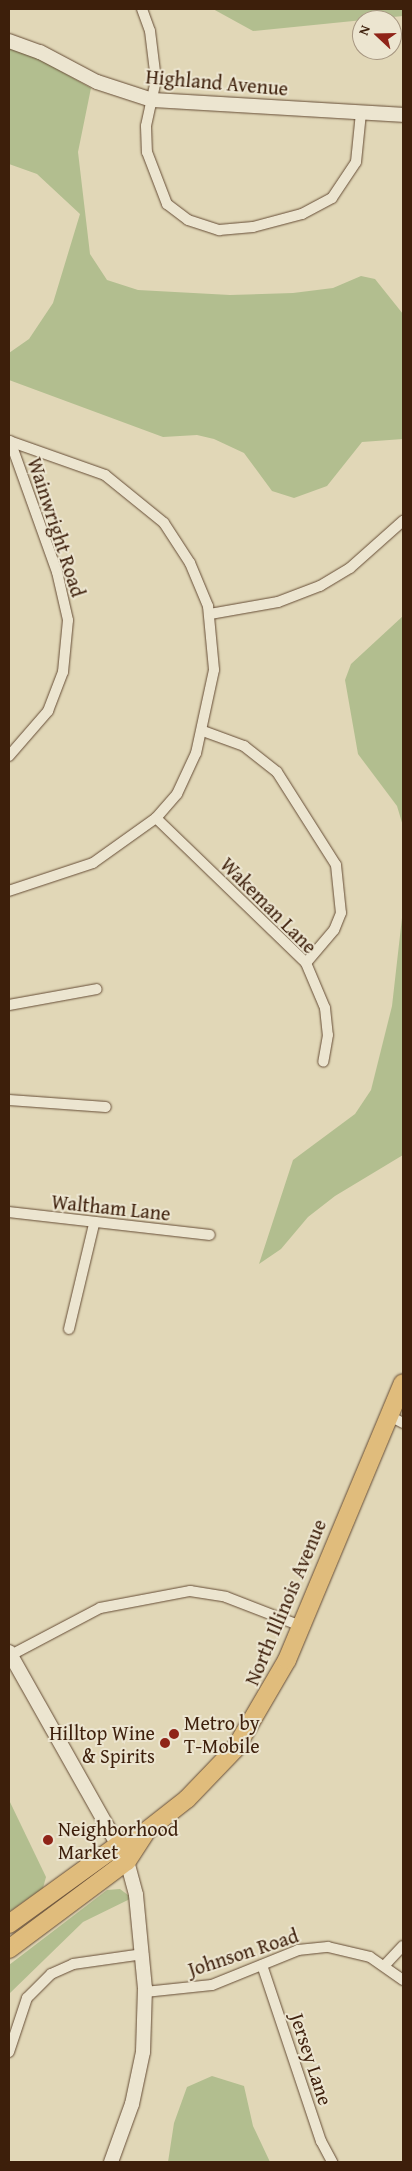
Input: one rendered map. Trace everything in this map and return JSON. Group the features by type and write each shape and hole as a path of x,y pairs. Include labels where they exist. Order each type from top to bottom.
{"highway":[{"name":"North Illinois Avenue","path":"145,1832 188,1799 235,1749 270,1693 396,1419 403,1382"},
{"path":"9,1924 118,1845 145,1832"},
{"path":"9,1949 127,1861 145,1832"}],"street":[{"path":"142,9 150,30 156,80 147,152 157,186 180,216 219,230 284,220 332,198 356,162 361,112"},
{"name":"Highland Avenue","path":"9,41 40,52 97,82 152,100 403,115"},
{"path":"9,441 90,468 147,507 180,545 210,614 214,670 203,731 186,777 156,818 93,863 9,891"},
{"name":"Wainwright Road","path":"9,441 57,572 68,620 63,672 48,711 9,756"},
{"path":"210,614 278,602 320,586 350,568 403,521"},
{"path":"203,731 244,746 272,766 292,788 336,865 341,913 334,930 306,963"},
{"name":"Wakeman Lane","path":"156,818 306,963 325,1008 328,1035 323,1062"},
{"path":"9,1005 97,989"},
{"path":"9,1100 106,1107"},
{"name":"Waltham Lane","path":"9,1212 94,1224 210,1235"},
{"path":"69,1329 94,1224"},
{"path":"111,2162 139,2074 145,1992 143,1954 127,1861 10,1654 119,1602 190,1591 226,1597 301,1626"},
{"path":"385,1965 403,1946"},
{"name":"Johnson Road","path":"145,1992 212,1985 298,1950 328,1947 356,1952 385,1965 403,1980"},
{"path":"9,2052 27,1998 51,1974 73,1964 143,1954"},
{"name":"Jersey Lane","path":"262,1965 315,2126 332,2162"}],"green space":[{"path":"213,9 403,9 403,16 402,10 352,10 352,21 253,31"},
{"path":"9,47 21,49 91,88 78,152 90,254 107,280 138,290 230,295 293,293 333,288 361,276 375,279 403,314 403,439 362,442 327,486 294,498 272,491 244,453 214,439 197,435 163,437 9,380 9,353 29,339 53,303 80,214 37,174 9,164"},
{"path":"403,616 403,826 397,806 358,754 345,680 351,664"},
{"path":"403,909 403,1155 335,1196 308,1217 281,1249 259,1264 293,1160 355,1114 371,1090 392,1006"},
{"path":"9,1800 46,1877 43,1888 9,1912"},
{"path":"120,1889 132,1898 83,1922 9,1994 9,1965 107,1890"},
{"path":"212,2076 244,2086 253,2126 270,2162 168,2162 174,2123 187,2087"}],"place":[{"name":"Metro by T-Mobile","path":"174,1734"},
{"name":"Hilltop Wine & Spirits","path":"165,1743"},
{"name":"Neighborhood Market","path":"48,1840"}]}
